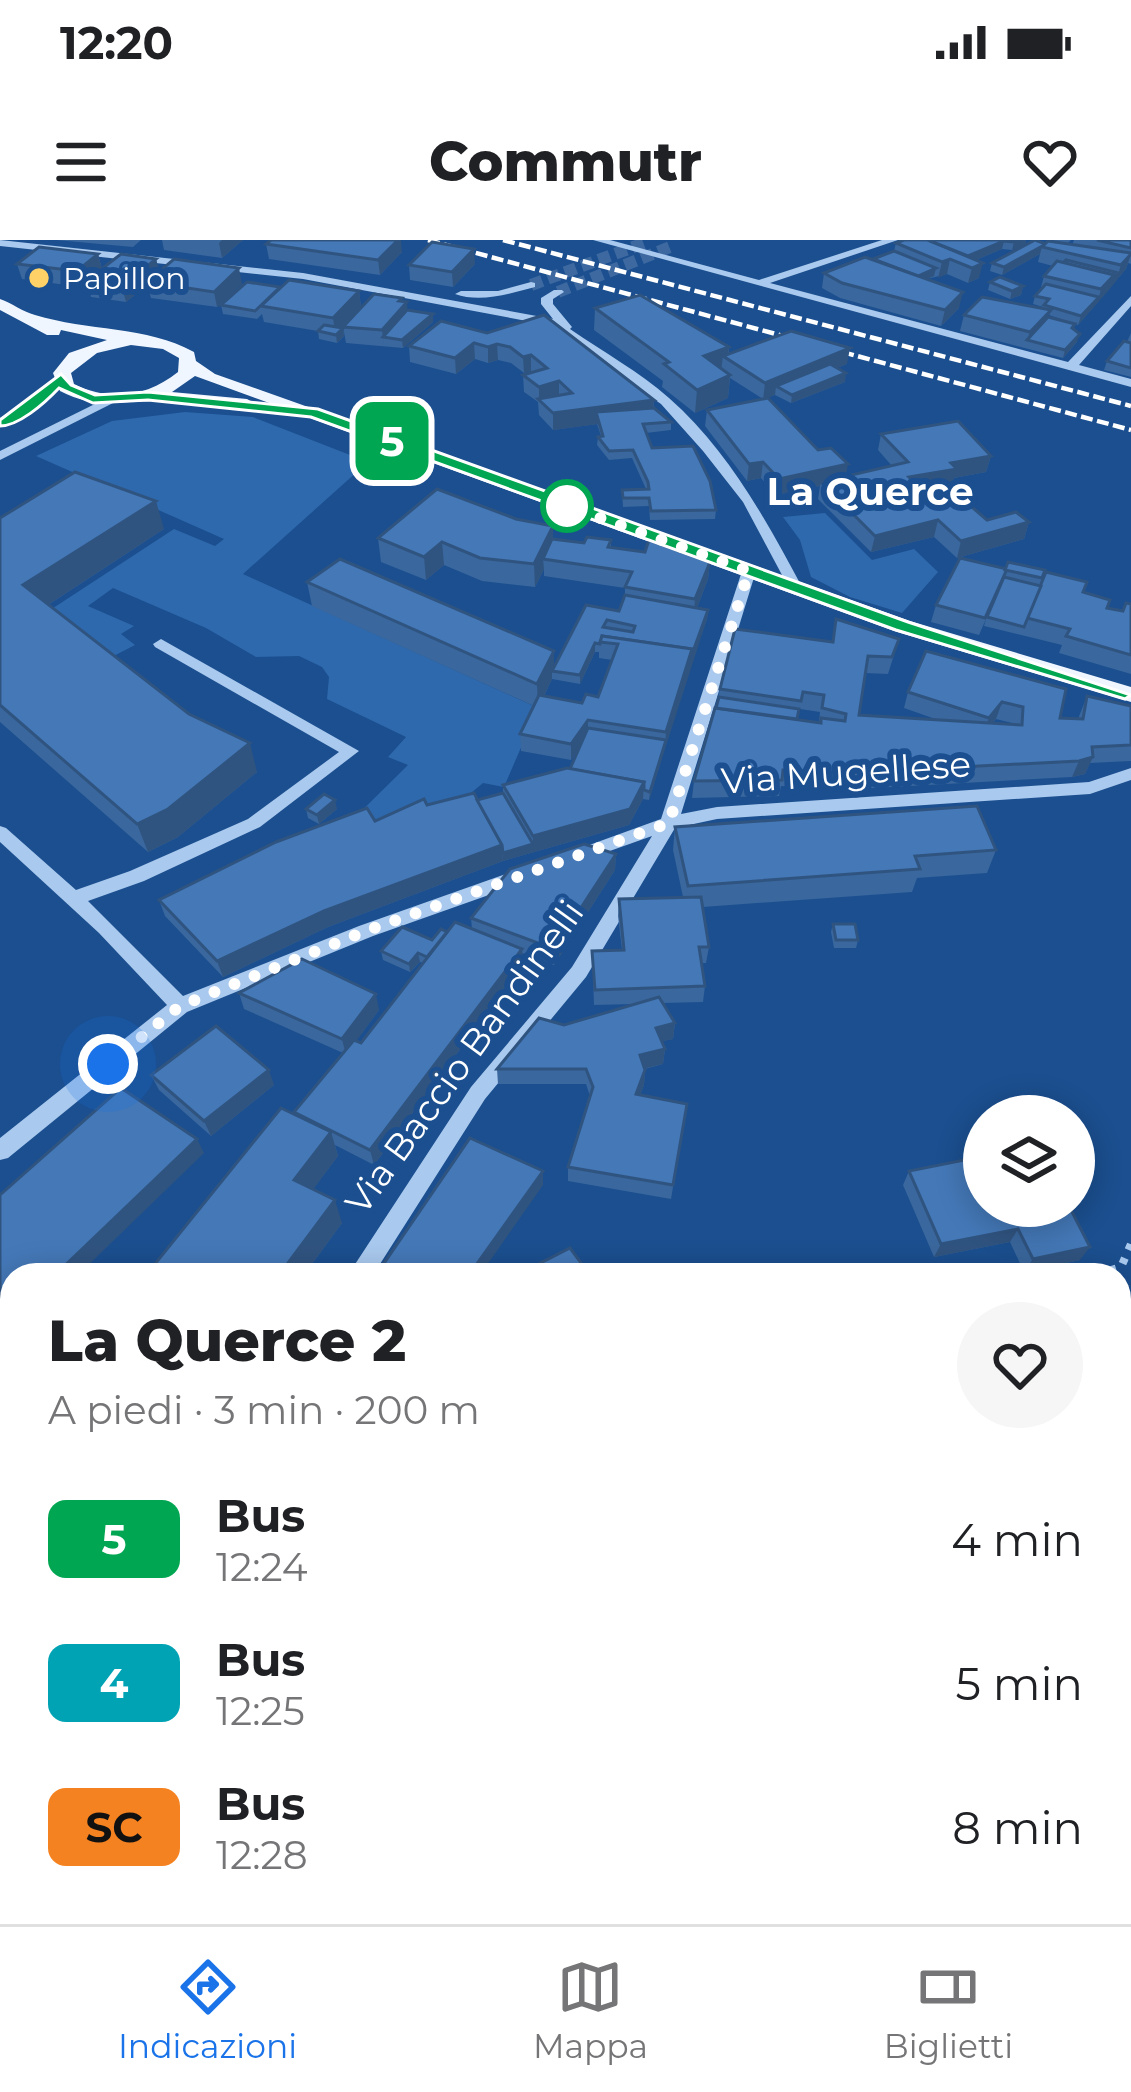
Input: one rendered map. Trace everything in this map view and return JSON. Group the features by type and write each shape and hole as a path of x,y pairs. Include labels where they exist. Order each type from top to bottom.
{"main road":[{"path":"0,304 38,320 180,349 209,378 990,656 1131,695"},
{"path":"38,320 62,340 63,372 77,394 313,412"},
{"path":"63,372 91,349 151,341"},
{"path":"148,396 178,382 191,364"}],"street":[{"path":"598,240 1131,383"},
{"path":"763,281 893,240"},
{"path":"0,242 372,289 552,322 620,367"},
{"path":"372,289 482,294 531,285"},
{"path":"558,292 547,298 547,304 559,321 665,400 708,448 749,501 795,587"},
{"path":"1071,367 1131,298"},
{"path":"0,423 38,401 63,372"},
{"path":"0,456 113,400"},
{"name":"Via Baccio Bandinelli","path":"368,1263 478,1093 580,972 669,823 749,571"},
{"path":"72,899 254,823 351,752 160,644"},
{"name":"Via Mugellese","path":"0,1151 180,1006 366,931 669,823 717,813 1090,788 1131,774"},
{"path":"0,832 180,1006"}],"shaded area":[{"path":"185,412 253,417 368,462 243,574 538,708 504,787 483,783 465,798 334,838 408,765 388,757 406,737 327,699 329,677 322,667 299,656 256,657 206,628 113,588 88,606 134,626 121,634 135,645 106,660 44,614 174,529 215,546 224,539 36,456 112,421"},
{"path":"825,513 872,560 914,549 938,572 902,613 850,597 811,577 800,540 783,517"}],"building":[{"path":"271,240 398,240 378,260 266,244"},
{"path":"928,240 983,263 972,268 950,259 942,262 896,243"},
{"path":"928,240 1020,240 1004,241 968,256"},
{"path":"1035,240 1046,244 1004,267 992,263"},
{"path":"1097,240 1131,240 1131,248"},
{"path":"1048,241 1131,254 1121,265 1042,247"},
{"path":"432,242 474,249 452,272 409,265"},
{"path":"39,247 98,254 77,271 17,264"},
{"path":"894,251 936,268 918,276 873,259"},
{"path":"121,254 156,259 122,287 86,281"},
{"path":"865,257 963,292 945,310 842,283 824,273"},
{"path":"174,259 239,268 214,292 147,282"},
{"path":"1057,261 1114,275 1101,289 1044,276"},
{"path":"1063,263 1119,273 1111,282 1114,275"},
{"path":"1000,277 1023,286 1012,291 990,282"},
{"path":"289,280 359,291 333,318 261,306"},
{"path":"247,282 280,287 255,311 221,305"},
{"path":"1046,284 1099,297 1081,316 1044,305 1049,299 1035,296"},
{"path":"374,294 407,302 382,330 343,327"},
{"path":"640,295 729,347 704,356 730,375 697,390 664,364 669,362 595,308"},
{"path":"982,297 1051,310 1030,332 964,315"},
{"path":"407,310 433,314 402,340 383,337"},
{"path":"544,315 654,400 553,413 538,399 572,393 559,381 539,387 523,375 547,368 531,355 523,357 497,344 474,343 455,358 409,346 441,321 487,333"},
{"path":"1048,317 1075,324 1072,328 1080,334 1065,350 1027,340"},
{"path":"324,325 343,328 336,335 318,331"},
{"path":"791,331 850,348 765,383 723,356"},
{"path":"1124,341 1131,343 1131,368 1107,361"},
{"path":"830,364 846,373 792,395 776,386"},
{"path":"768,398 818,450 831,448 848,464 779,479 763,462 749,464 707,410"},
{"path":"654,408 671,422 643,424 652,448 693,446 710,481 716,510 651,511 649,498 623,498 622,490 649,489 648,482 633,450 609,451 598,437 603,436 596,412"},
{"path":"958,421 991,456 951,463 957,469 909,477 920,488 944,483 987,520 1016,512 1029,522 961,541 938,520 875,536 821,482 908,462 881,434"},
{"path":"75,472 156,501 23,585 189,714 250,743 168,809 137,824 0,705 0,518"},
{"path":"437,489 516,519 553,526 534,564 480,558 442,542 424,557 378,538"},
{"path":"587,537 611,540 608,547 645,552 649,540 710,562 695,599 625,587 632,572 543,559 552,539 584,543"},
{"path":"960,558 1007,569 985,618 936,605"},
{"path":"340,559 554,651 537,684 307,582"},
{"path":"1008,562 1045,570 1042,578 1005,570"},
{"path":"1046,572 1087,582 1083,592 1110,600 1107,608 1123,611 1126,603 1131,604 1131,655 1066,636 1070,629 1027,618"},
{"path":"1004,577 1041,586 1024,627 987,617"},
{"path":"625,595 708,610 691,657 692,649 602,636 580,675 552,671 586,605 619,611","holes":["607,620 635,626 633,632 603,627"]},
{"path":"836,619 899,639 892,657 868,656 859,715 1022,725 1023,707 1002,702 989,718 908,692 926,651 1066,689 1060,718 1083,719 1087,696 1131,706 1131,745 1092,747 1093,757 1079,761 842,773 783,770 782,780 694,781 715,708 821,723 821,718 845,721 846,714 822,708 824,695 803,692 801,701 720,689 735,629 833,642"},
{"path":"602,636 692,649 666,732 588,720 571,744 520,734 539,695 582,703 586,694 598,697 618,644 600,642"},
{"path":"719,697 799,709 797,719 716,708"},
{"path":"588,728 666,740 650,792 644,790 644,782 570,769"},
{"path":"567,768 644,782 630,809 533,836 503,785"},
{"path":"474,793 502,845 324,911 217,961 159,900 276,842 367,808 375,821 424,799 427,805"},
{"path":"503,793 533,844 503,853 477,800"},
{"path":"324,794 335,800 317,815 306,809"},
{"path":"977,806 996,850 915,856 920,869 688,886 675,827"},
{"path":"584,844 616,854 554,949 471,918 510,869"},
{"path":"701,897 709,947 699,947 705,986 595,990 592,951 624,950 619,899"},
{"path":"455,922 522,949 370,1150 294,1112 354,1040 361,1043"},
{"path":"833,924 855,924 858,940 836,940"},
{"path":"402,927 432,940 441,929 447,932 427,957 418,953 409,964 381,951"},
{"path":"302,959 376,994 342,1039 239,993"},
{"path":"659,997 675,1023 656,1028 665,1049 640,1055 645,1070 636,1094 687,1104 673,1185 568,1167 593,1087 586,1069 497,1069 539,1018 564,1025"},
{"path":"216,1026 269,1070 204,1121 151,1075"},
{"path":"121,1088 197,1139 68,1263 0,1263 0,1195"},
{"path":"281,1108 331,1132 294,1180 335,1200 288,1263 156,1263"},
{"path":"470,1138 543,1171 478,1263 384,1263"},
{"path":"963,1160 963,1227 1080,1227 1090,1247 1033,1259 1018,1229 941,1244 909,1171"},
{"path":"570,1248 581,1263 541,1263"}],"tunnel":[{"path":"531,285 647,242"},
{"path":"558,292 670,247"}],"railway":[{"path":"428,240 1131,430"},
{"path":"503,240 1131,406"}],"bus line":[{"name":"5","path":"0,423 38,401 61,379 66,388 93,399 148,396 313,412 902,626 1131,695"}],"place":[{"name":"Papillon","path":"39,278"}],"district":[{"name":"La Querce","path":"870,491"}],"route":[{"path":"108,1064 180,1006 366,931 669,823 749,571 556,502 567,506"}]}
